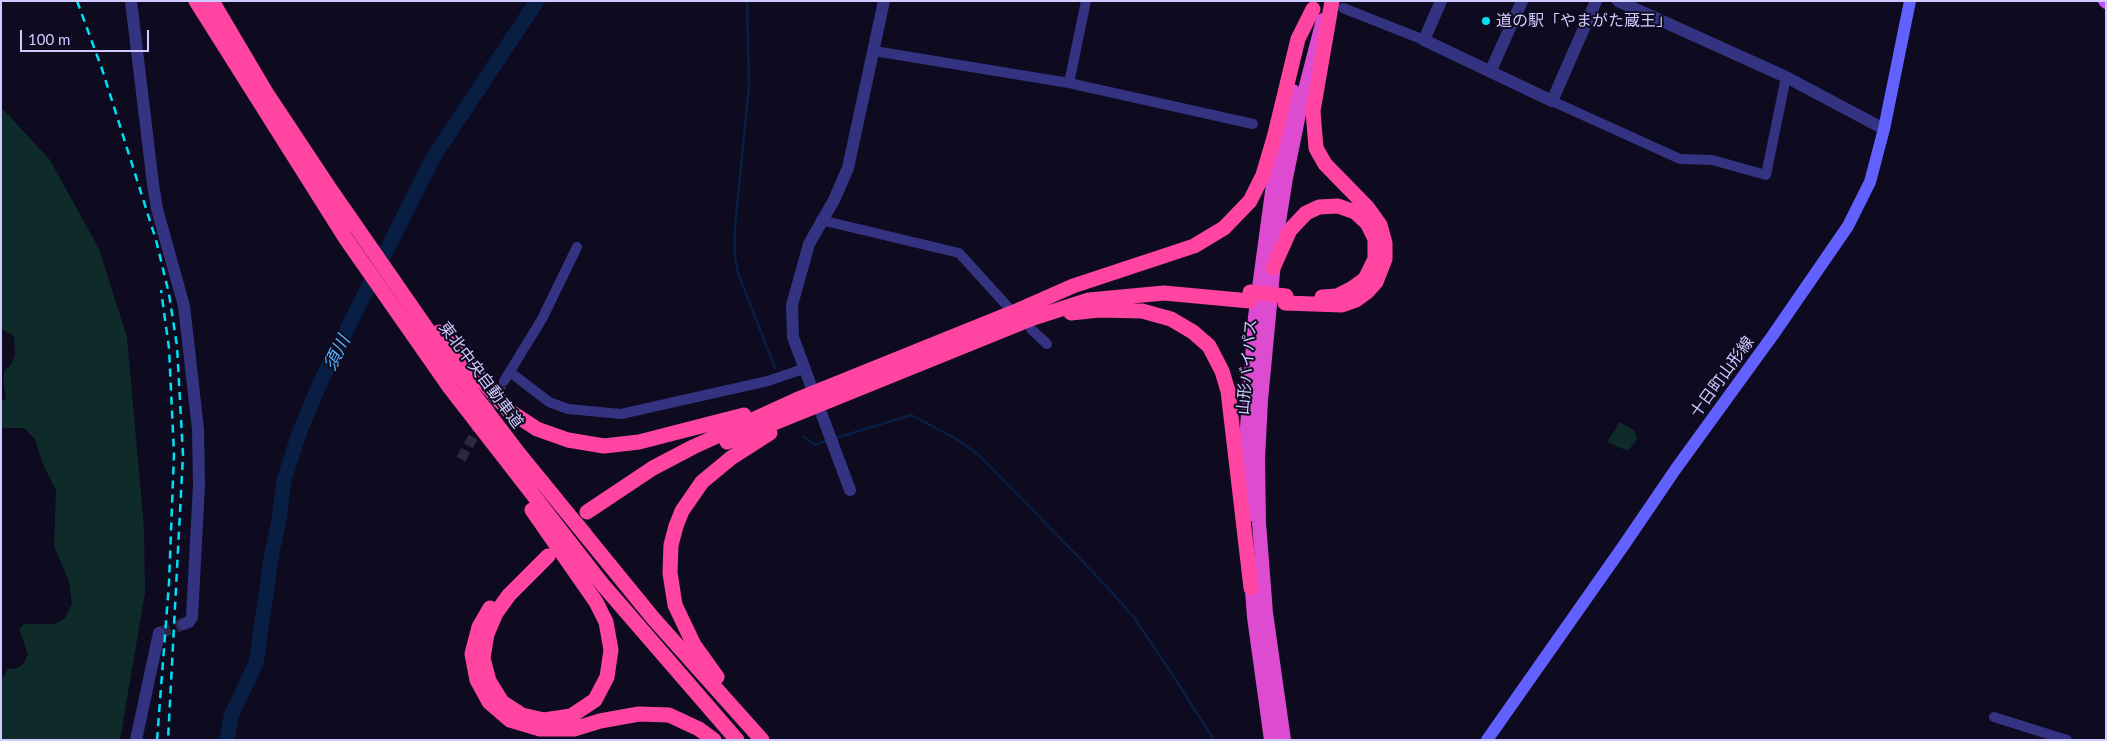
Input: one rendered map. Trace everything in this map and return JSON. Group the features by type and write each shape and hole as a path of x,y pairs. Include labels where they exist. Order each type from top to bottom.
{"highway":[{"name":"東北中央自動車道","path":"196,1 325,193 355,227 455,381 603,585 737,740"},
{"name":"東北中央自動車道","path":"212,1 325,193 405,323 520,455 653,618 762,740"},
{"name":"山形バイパス","path":"1284,740 1266,613 1259,523 1258,459 1261,400 1273,268 1288,169 1300,109 1328,1"},
{"path":"1012,310 1075,296 1145,286 1167,286 1342,305 1356,300 1367,292 1376,282 1385,259 1385,243 1380,226 1367,207 1325,164 1316,148 1313,111 1338,4"},
{"name":"山形バイパス","path":"1271,740 1251,588 1247,428 1256,308 1274,177 1314,5"},
{"path":"590,515 700,455 799,407 1012,310 1073,286 1194,246 1224,228 1250,201 1263,175 1273,145 1298,38 1314,5"},
{"path":"1273,268 1290,230 1306,213 1319,206 1338,206 1355,212 1367,223 1375,239 1375,259 1365,279 1351,289 1337,296 1285,300"},
{"path":"455,381 508,410 537,429 568,440 604,446 639,442 727,420 799,407 1032,323 1089,300 1126,295 1164,293 1250,296"},
{"path":"1032,323 1099,310 1142,311 1171,319 1193,332 1209,346 1222,371 1228,391 1251,588"},
{"path":"455,381 540,520 596,602 606,622 610,650 607,677 594,700 571,716 544,720 522,715 502,702 489,681 483,658 487,634 496,613 546,552 496,597 478,627 472,654 477,680 489,702 510,720 540,730 574,729 600,721 639,714 669,714 699,729 714,740"},
{"path":"770,740 725,686 694,644 675,605 670,572 670,557 676,526 687,504 702,482 799,407"}],"main road":[{"name":"十日町山形線","path":"1488,740 1675,470 1848,226 1870,182 1884,129 1910,1"}],"street":[{"path":"131,1 153,184 157,209 184,306 198,429 200,485 192,617 189,622 184,624"},
{"path":"810,386 793,337 792,305 809,244 834,200 848,168 884,1"},
{"path":"1070,83 1086,1"},
{"path":"1424,40 1441,1"},
{"path":"1491,70 1522,1"},
{"path":"1552,101 1596,1"},
{"path":"1618,1 1786,77 1884,129"},
{"path":"1338,4 1491,70 1552,101 1680,159 1712,160 1766,176 1786,77"},
{"path":"874,51 1070,83 1253,124"},
{"path":"821,220 959,253 1012,310"},
{"path":"577,247 542,319 507,376 549,402 568,409 621,414 768,381 803,369"},
{"path":"1032,323 1047,344"},
{"path":"822,415 850,490"},
{"path":"136,740 159,633"},
{"path":"1994,717 2067,740"}],"green space":[{"path":"1,107 50,160 99,249 127,337 144,528 145,593 120,740 1,740 1,680 8,669 18,668 24,663 28,654 19,629 24,624 55,624 65,618 72,604 69,581 54,546 56,490 44,467 35,439 24,428 1,428 1,401 6,399 3,380 5,370 11,365 15,355 14,336 1,329"},
{"path":"1620,422 1635,431 1637,439 1628,451 1607,442"}],"waterway":[{"name":"須川","path":"227,740 231,716 256,663 284,480 301,428 321,381 434,156 537,1"},
{"path":"747,1 749,86 735,227 735,257 738,273 775,368"},
{"path":"836,438 911,415 953,437 978,454 1093,572 1133,616 1214,740"},
{"path":"804,437 815,445 828,440"}],"tunnel":[{"path":"461,459 504,381"},
{"path":"558,548 593,518"},
{"path":"159,633 184,624"}],"railway":[{"path":"77,1 102,69 156,240 169,294 177,346 183,455 168,740"},
{"path":"157,740 169,583 174,454 169,348 161,290"}],"place":[{"name":"道の駅「やまがた蔵王」","path":"1486,21"}]}
